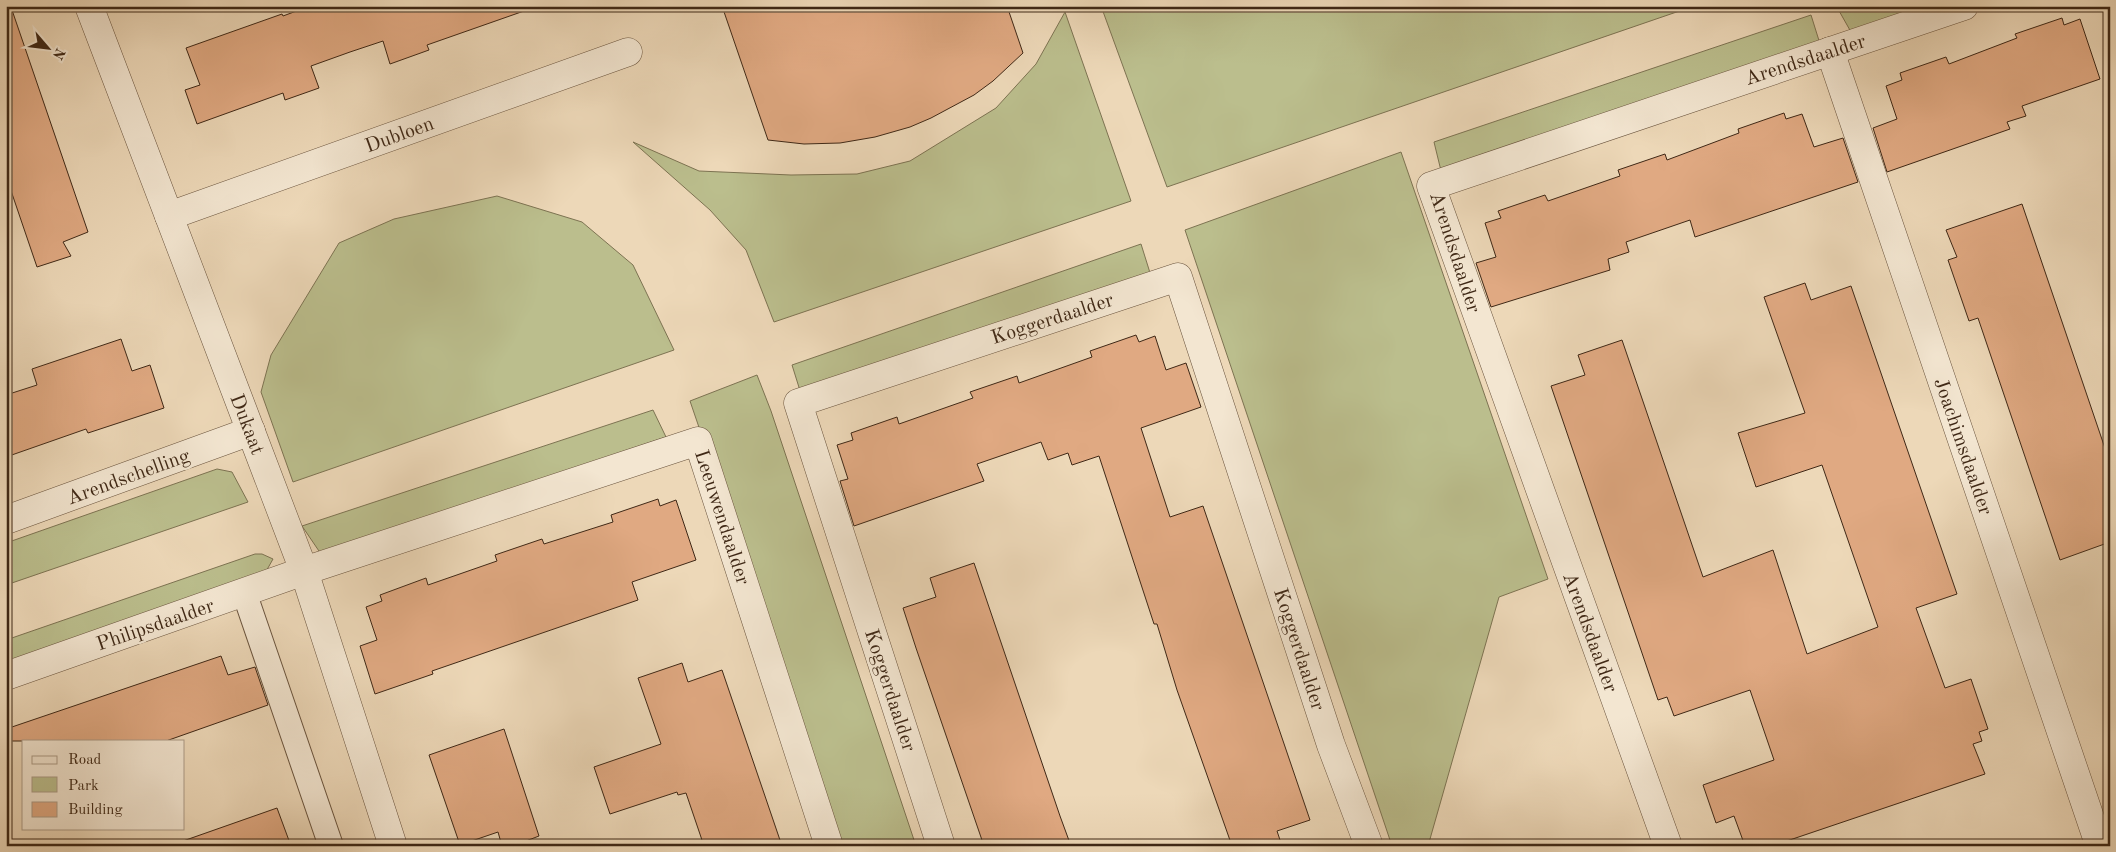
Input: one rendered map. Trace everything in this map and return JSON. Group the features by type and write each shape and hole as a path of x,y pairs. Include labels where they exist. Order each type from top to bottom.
{"street":[{"name":"Dukaat","path":"89,6 304,571 394,846"},
{"name":"Arendsdaalder","path":"1668,846 1431,186 1964,6"},
{"name":"Joachimsdaalder","path":"1830,51 2098,841"},
{"name":"Dubloen","path":"169,216 628,52"},
{"name":"Koggerdaalder","path":"941,846 798,402 1178,277 1331,745 1369,846"},
{"name":"Arendschelling","path":"6,520 251,431"},
{"name":"Leeuwendaalder","path":"304,571 698,441 829,846"},
{"name":"Philipsdaalder","path":"6,676 304,571"},
{"path":"244,592 331,846"}],"green space":[{"path":"1101,6 1694,6 1167,187"},
{"path":"1845,6 1929,6 1851,32 1838,9"},
{"path":"1065,12 1131,201 774,322 746,250 710,210 633,142 699,171 791,175 857,174 910,161 996,108 1036,64"},
{"path":"1811,15 1821,47 1443,179 1434,142"},
{"path":"1401,152 1548,579 1499,597 1428,846 1392,846 1185,230"},
{"path":"497,196 582,222 633,265 674,350 293,482 261,392 271,355 339,243 394,219"},
{"path":"1141,244 1151,276 802,397 792,365"},
{"path":"757,375 771,411 916,846 842,846 690,401"},
{"path":"653,410 666,437 321,554 302,526"},
{"path":"217,469 232,472 248,502 6,585 6,543"},
{"path":"255,554 262,554 273,559 264,575 6,664 6,640"}],"building":[{"path":"310,6 523,6 524,11 427,45 429,50 390,64 383,41 350,52 311,66 319,88 285,100 283,93 197,124 185,90 200,85 186,48"},
{"path":"722,6 1007,6 1023,53 993,81 974,95 910,127 875,137 840,143 804,144 768,140"},
{"path":"12,10 88,232 63,242 71,256 37,267 6,176 6,11"},
{"path":"2062,18 2064,25 2080,19 2100,79 2022,106 2026,116 2007,122 2010,129 1887,172 1873,128 1897,119 1886,86 1902,80 1900,73 1946,57 1949,64 2017,38 2015,34"},
{"path":"1784,113 1786,119 1802,114 1814,147 1843,138 1858,182 1695,237 1690,220 1626,242 1629,252 1608,259 1610,270 1491,307 1476,263 1496,257 1485,223 1501,218 1498,211 1545,195 1548,201 1620,176 1618,170 1665,154 1667,160 1739,133 1738,129"},
{"path":"2022,204 2110,463 2110,542 2060,560 1978,318 1969,321 1948,260 1957,257 1946,230"},
{"path":"1805,283 1811,300 1851,286 1957,594 1916,608 1945,688 1971,679 1988,729 1979,732 1982,741 1973,744 1985,774 1772,846 1745,846 1734,816 1716,823 1703,785 1774,760 1750,690 1674,716 1667,697 1658,700 1551,386 1585,375 1578,355 1622,340 1703,577 1773,550 1807,654 1878,627 1822,465 1756,487 1738,433 1805,413 1764,297"},
{"path":"1136,335 1139,342 1155,336 1166,370 1186,363 1201,407 1141,428 1170,517 1203,506 1310,820 1277,831 1282,846 1232,846 1177,690 1157,624 1154,624 1099,456 1072,465 1068,453 1048,460 1041,442 977,464 984,481 854,526 840,481 848,479 837,445 853,440 851,433 897,417 899,424 973,398 970,392 1017,376 1019,383 1092,357 1090,351"},
{"path":"121,339 132,371 150,365 164,408 88,433 86,429 6,457 6,395 37,385 32,369"},
{"path":"658,499 660,506 676,500 696,560 632,582 638,600 432,671 433,674 375,694 360,646 377,640 366,607 382,601 380,595 426,578 428,585 497,561 495,555 542,539 544,544 613,522 611,515"},
{"path":"974,563 1071,846 984,846 916,648 903,608 936,597 930,578"},
{"path":"221,656 228,675 255,667 268,705 169,740 6,741 6,729"},
{"path":"682,663 688,682 722,670 782,846 704,846 686,793 678,795 677,792 610,814 594,767 661,744 638,678"},
{"path":"504,729 539,836 513,846 502,846 498,832 460,845 429,755"},
{"path":"277,808 291,846 184,846 183,841"}]}
